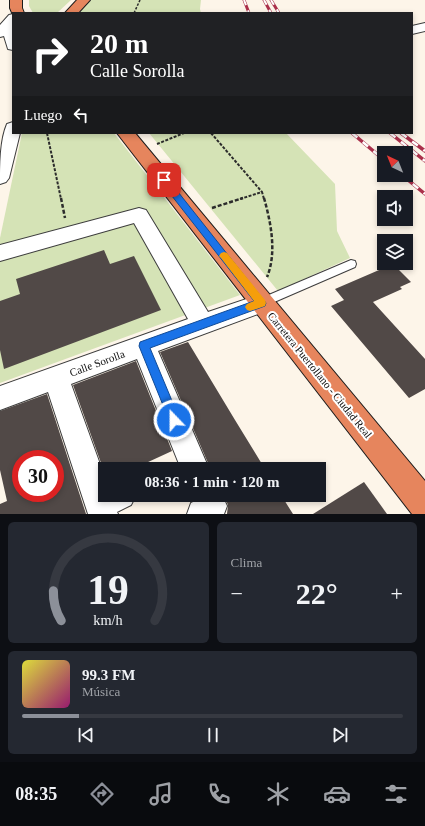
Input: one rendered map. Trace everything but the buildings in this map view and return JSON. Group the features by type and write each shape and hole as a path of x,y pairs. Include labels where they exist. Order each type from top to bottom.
{"highway":[{"path":"72,12 84,0"},
{"name":"Carretera Puertollano - Ciudad Real","path":"127,134 263,292 425,505"}],"street":[{"path":"0,33 12,14"},
{"path":"413,30 425,28"},
{"path":"12,32 10,34 12,42"},
{"path":"0,178 12,131"},
{"path":"0,253 139,215 203,324"},
{"name":"Calle Sorolla","path":"0,398 203,324 263,292"},
{"path":"144,346 188,462"},
{"path":"56,378 108,504"}],"lane":[{"path":"263,292 351,264"}],"path":[{"path":"134,12 140,0"},
{"path":"47,134 68,234"},
{"path":"150,147 182,134"},
{"path":"212,134 262,192 268,220 272,260 263,292"},
{"path":"211,209 262,192"}],"green space":[{"path":"29,0 71,0 58,12 32,12 29,6"},
{"path":"91,0 201,0 201,12 80,12"},
{"path":"22,134 115,134 240,295 0,383 0,238"},
{"path":"150,134 287,134 335,184 337,231 350,258 278,291"}],"railway":[{"path":"244,0 249,12"},
{"path":"264,0 270,12"},
{"path":"271,0 278,12"},
{"path":"353,134 377,154"},
{"path":"391,134 425,161"},
{"path":"402,134 425,151"},
{"path":"410,182 425,194"}],"slow traffic":[{"path":"224,256 261,303 250,307"}],"route":[{"path":"164,180 261,303 144,346 174,420"}]}
